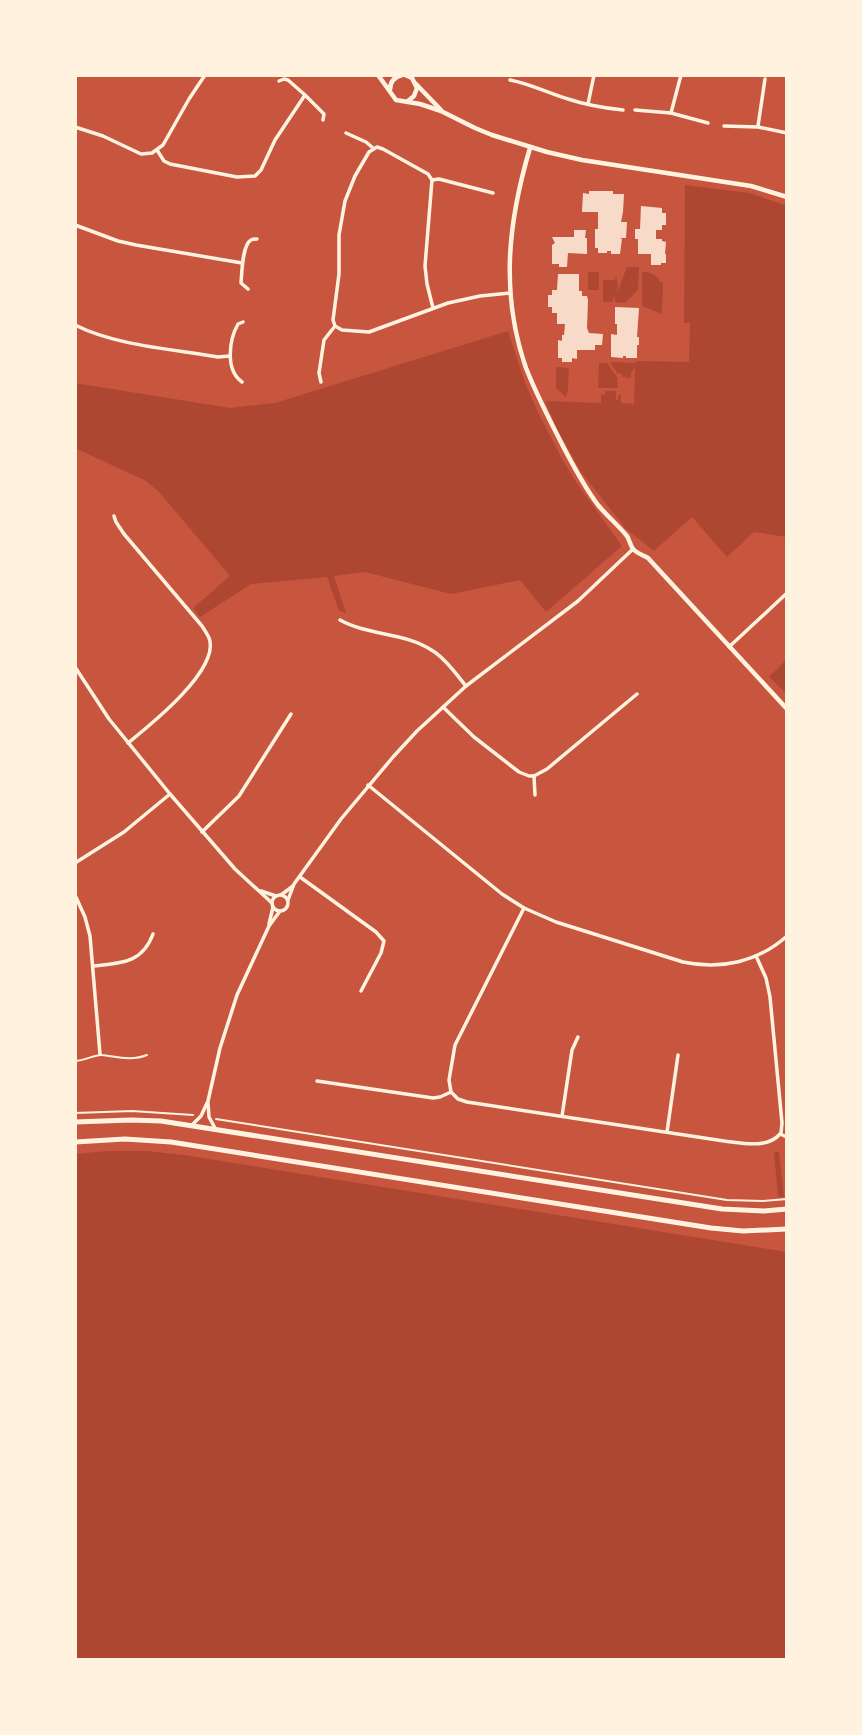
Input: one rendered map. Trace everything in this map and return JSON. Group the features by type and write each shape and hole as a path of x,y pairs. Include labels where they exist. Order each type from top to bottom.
{"main road":[{"path":"75,1122 161,1121 722,1209 787,1209"},
{"path":"75,1142 116,1139 164,1141 711,1228 743,1231 787,1229"}],"street":[{"path":"75,127 141,153 157,150 163,145 205,75"},
{"path":"378,75 396,100 441,111 475,128 530,148 582,160 751,186 787,197"},
{"path":"390,91 392,82 401,75 415,80 441,111"},
{"path":"589,104 594,75"},
{"path":"671,113 681,75"},
{"path":"758,127 765,79"},
{"path":"279,81 288,80 306,95 324,114 323,120"},
{"path":"407,102 414,96 417,88 415,80"},
{"path":"510,80 534,85 568,99 623,110"},
{"path":"157,150 164,161 170,164 245,178 255,176 261,170 275,140 306,95"},
{"path":"635,110 671,113 708,123"},
{"path":"724,126 758,127 787,133"},
{"path":"346,134 366,142 373,148 391,153 428,174 432,180 425,266 433,308"},
{"path":"373,148 355,176 343,211 339,234 339,274 333,313 335,326 341,330 369,332 433,308 468,299 510,293"},
{"path":"530,148 511,230 510,293 525,365 548,417 588,491 628,538 633,550 648,558 787,709"},
{"path":"432,180 439,179 493,193"},
{"path":"75,225 136,245 242,262"},
{"path":"248,289 241,283 242,262 248,242 257,239"},
{"path":"242,382 235,373 230,356 234,330 243,322"},
{"path":"75,325 122,341 230,356"},
{"path":"321,382 319,373 324,340 335,326"},
{"path":"114,516 124,534 202,626 210,643 207,659 177,700 128,743"},
{"path":"269,926 273,905 279,896 300,877 341,819 393,757 466,686 557,618 633,550"},
{"path":"729,647 787,593"},
{"path":"340,620 360,629 405,638 424,646 440,656 466,686"},
{"path":"75,667 128,743 170,794 235,869 280,911"},
{"path":"443,706 474,737 519,772 534,776 547,769 637,694"},
{"path":"202,832 239,796 291,714"},
{"path":"534,776 535,795"},
{"path":"368,785 502,894 524,908 556,922 694,964 724,965 757,956 787,936"},
{"path":"75,863 124,832 170,794"},
{"path":"300,877 376,932 384,941 381,953 361,991"},
{"path":"192,1125 201,1116 208,1101 230,1015 250,964 269,926 280,911 287,907 294,884"},
{"path":"259,891 288,900"},
{"path":"75,895 90,936 100,1054"},
{"path":"524,908 455,1045 449,1080 450,1092 463,1101 751,1144 775,1140 780,1134 782,1123 770,997 757,956"},
{"path":"93,966 132,960 146,948 153,934"},
{"path":"562,1116 572,1050 578,1037"},
{"path":"667,1132 678,1055"},
{"path":"317,1080 433,1098 450,1092"},
{"path":"208,1101 209,1117 215,1128"},
{"path":"780,1134 787,1138"}],"lane":[{"path":"75,1061 83,1061 100,1054 114,1058 139,1058 147,1055"}],"path":[{"path":"75,1113 132,1111 201,1116"},
{"path":"209,1117 727,1200 787,1199"}],"shaded area":[{"path":"685,185 750,193 787,206 787,537 754,532 727,557 692,517 654,551 626,529 581,472 545,401 601,403 601,394 605,395 605,391 616,391 616,400 618,395 621,395 621,403 634,404 635,367 631,378 622,377 610,362 689,362 690,323 684,323"},
{"path":"627,267 639,267 638,290 625,303 615,302 615,295 612,302 603,302 603,280 615,280 616,276 617,293"},
{"path":"588,272 599,272 599,290 588,290"},
{"path":"642,272 653,274 661,283 663,281 662,314 642,306"},
{"path":"508,331 525,383 561,457 622,546 546,612 520,580 451,594 365,572 334,576 346,613 339,611 327,577 251,584 200,617 193,608 230,576 159,492 146,481 75,448 75,383 230,408 275,403"},
{"path":"599,363 607,363 617,377 618,388 598,388"},
{"path":"556,367 569,368 566,397 556,388"},
{"path":"787,659 787,694 769,677"},
{"path":"107,1151 184,1155 787,1252 787,1660 75,1660 75,1154"},
{"path":"774,1152 779,1152 784,1197 778,1197"}],"building":[{"path":"589,191 624,194 621,222 627,222 626,238 620,238 620,254 611,254 611,251 598,253 598,248 595,248 598,212 582,212 583,193 589,194"},
{"path":"641,206 662,208 662,213 666,213 666,225 662,225 662,230 656,230 656,239 666,242 666,263 661,265 651,265 651,254 638,254 635,229 640,229"},
{"path":"574,230 586,230 587,254 568,253 567,267 552,264 552,245 555,243 552,237 574,237"},
{"path":"558,274 579,274 579,291 582,291 582,296 587,296 588,300 589,333 603,334 602,345 595,345 595,350 577,350 577,359 572,358 572,362 562,362 562,358 558,358 558,340 562,341 565,324 557,324 557,313 552,313 552,307 548,307 548,295 552,295 552,290 557,290"},
{"path":"615,307 639,308 637,358 611,357 611,334 617,335"}]}
